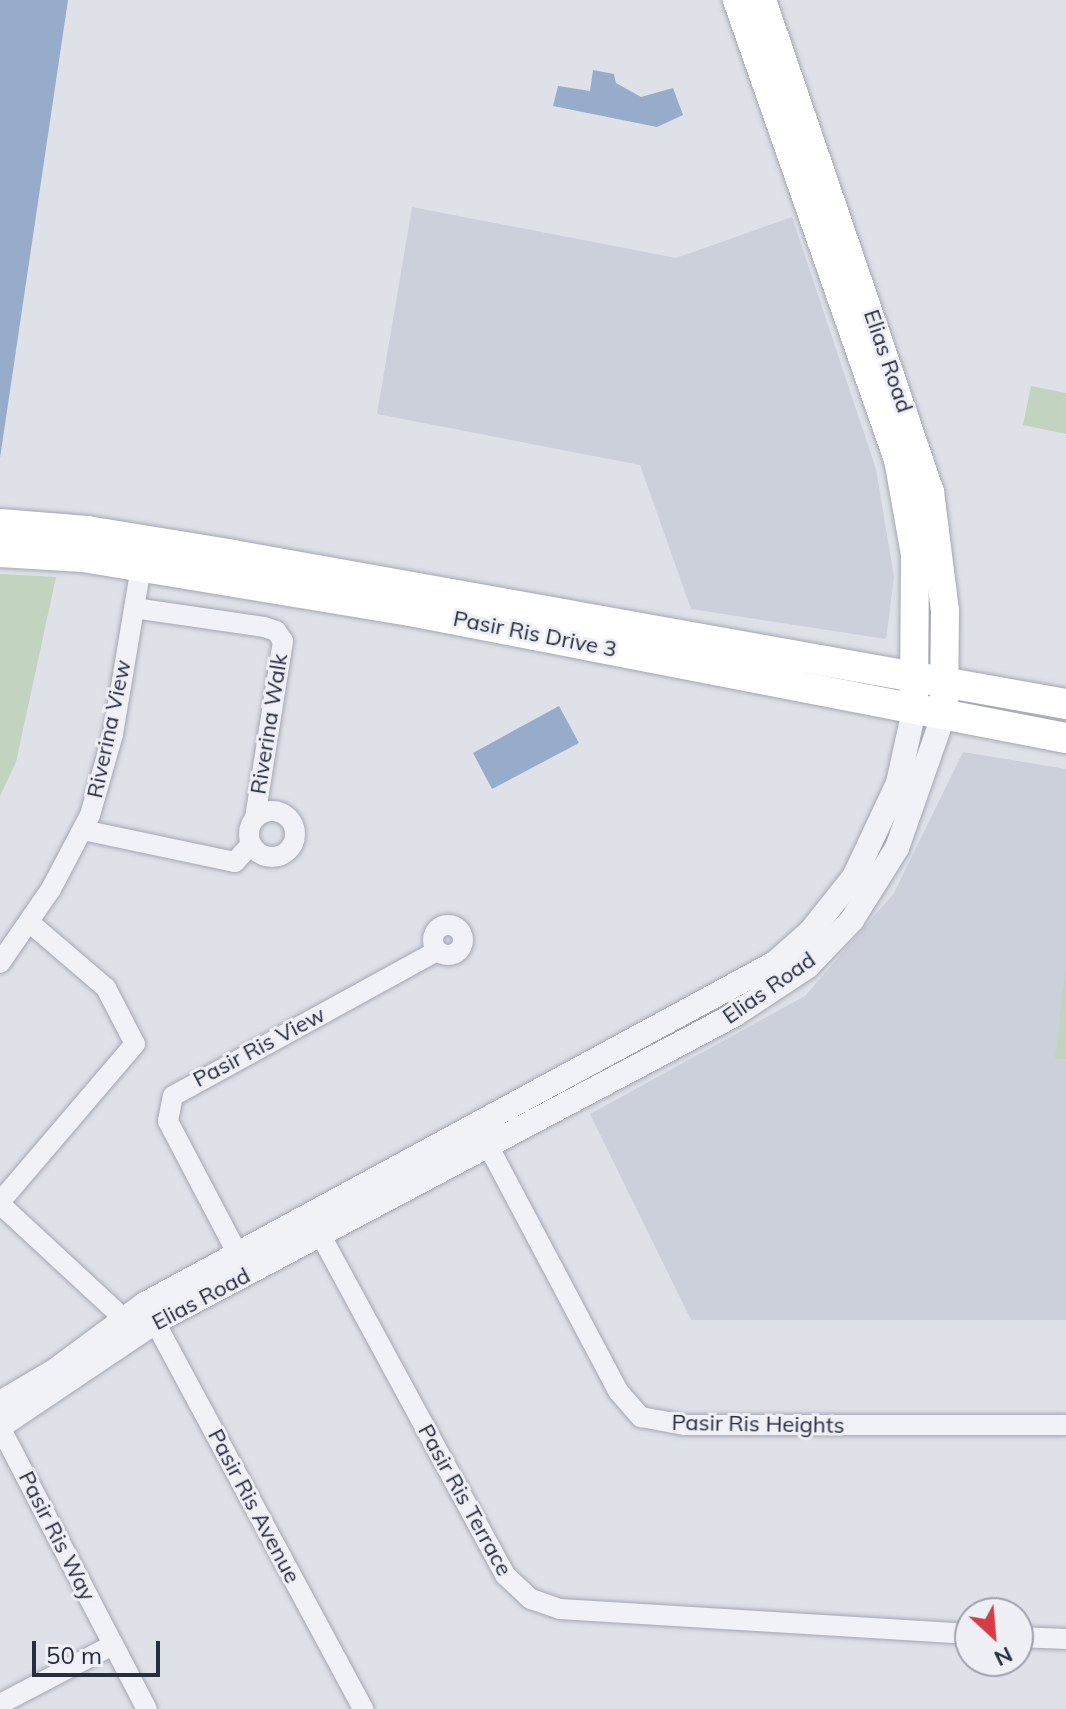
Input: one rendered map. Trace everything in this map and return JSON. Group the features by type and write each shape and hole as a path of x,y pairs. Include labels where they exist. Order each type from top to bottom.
{"main road":[{"name":"Elias Road","path":"737,0 898,459 915,554 914,710"},
{"name":"Elias Road","path":"762,0 930,492 945,611 943,717"},
{"name":"Pasir Ris Drive 3","path":"0,524 85,544 914,673 1066,704"},
{"name":"Pasir Ris Drive 3","path":"0,552 85,544 141,567 447,617 943,717 1066,738"}],"street":[{"name":"Riverina View","path":"0,963 29,922 83,830 113,734 141,567"},
{"name":"Riverina Walk","path":"134,608 264,627 276,631 283,641 255,818 251,844 265,855 280,855 295,833 282,813 269,811 255,818"},
{"name":"Elias Road","path":"484,1136 578,1066 739,987 811,931 854,877 885,818 914,710"},
{"name":"Elias Road","path":"0,1403 243,1263 484,1136 734,1015 808,966 852,920 897,848 943,717"},
{"path":"83,830 235,862 251,844"},
{"path":"0,1203 135,1044 106,988 29,922"},
{"name":"Pasir Ris View","path":"243,1263 168,1121 173,1096 437,951"},
{"name":"Pasir Ris Heights","path":"484,1136 618,1391 641,1417 685,1425 1066,1425"},
{"name":"Pasir Ris Avenue","path":"0,1203 141,1319 363,1709"},
{"name":"Pasir Ris Terrace","path":"316,1226 505,1575 531,1599 560,1609 954,1633"},
{"name":"Elias Road","path":"0,1427 141,1319"},
{"name":"Pasir Ris Way","path":"0,1427 147,1709"},
{"path":"1034,1638 1066,1639"},
{"path":"0,1704 113,1645"}],"shaded area":[{"path":"412,207 676,258 792,217 876,469 894,577 886,639 691,609 640,465 377,414"},
{"path":"963,752 1066,769 1066,1320 691,1320 590,1114 805,996 894,893"}],"green space":[{"path":"1031,386 1066,393 1066,434 1023,425"},
{"path":"0,574 56,577 16,762 0,796"},
{"path":"1066,966 1066,1059 1055,1058"}],"water":[{"path":"0,0 68,0 0,458"},
{"path":"593,70 614,74 616,83 641,97 673,88 683,115 657,127 553,106 558,86 590,91"},
{"path":"559,706 579,743 492,789 473,753"}]}
